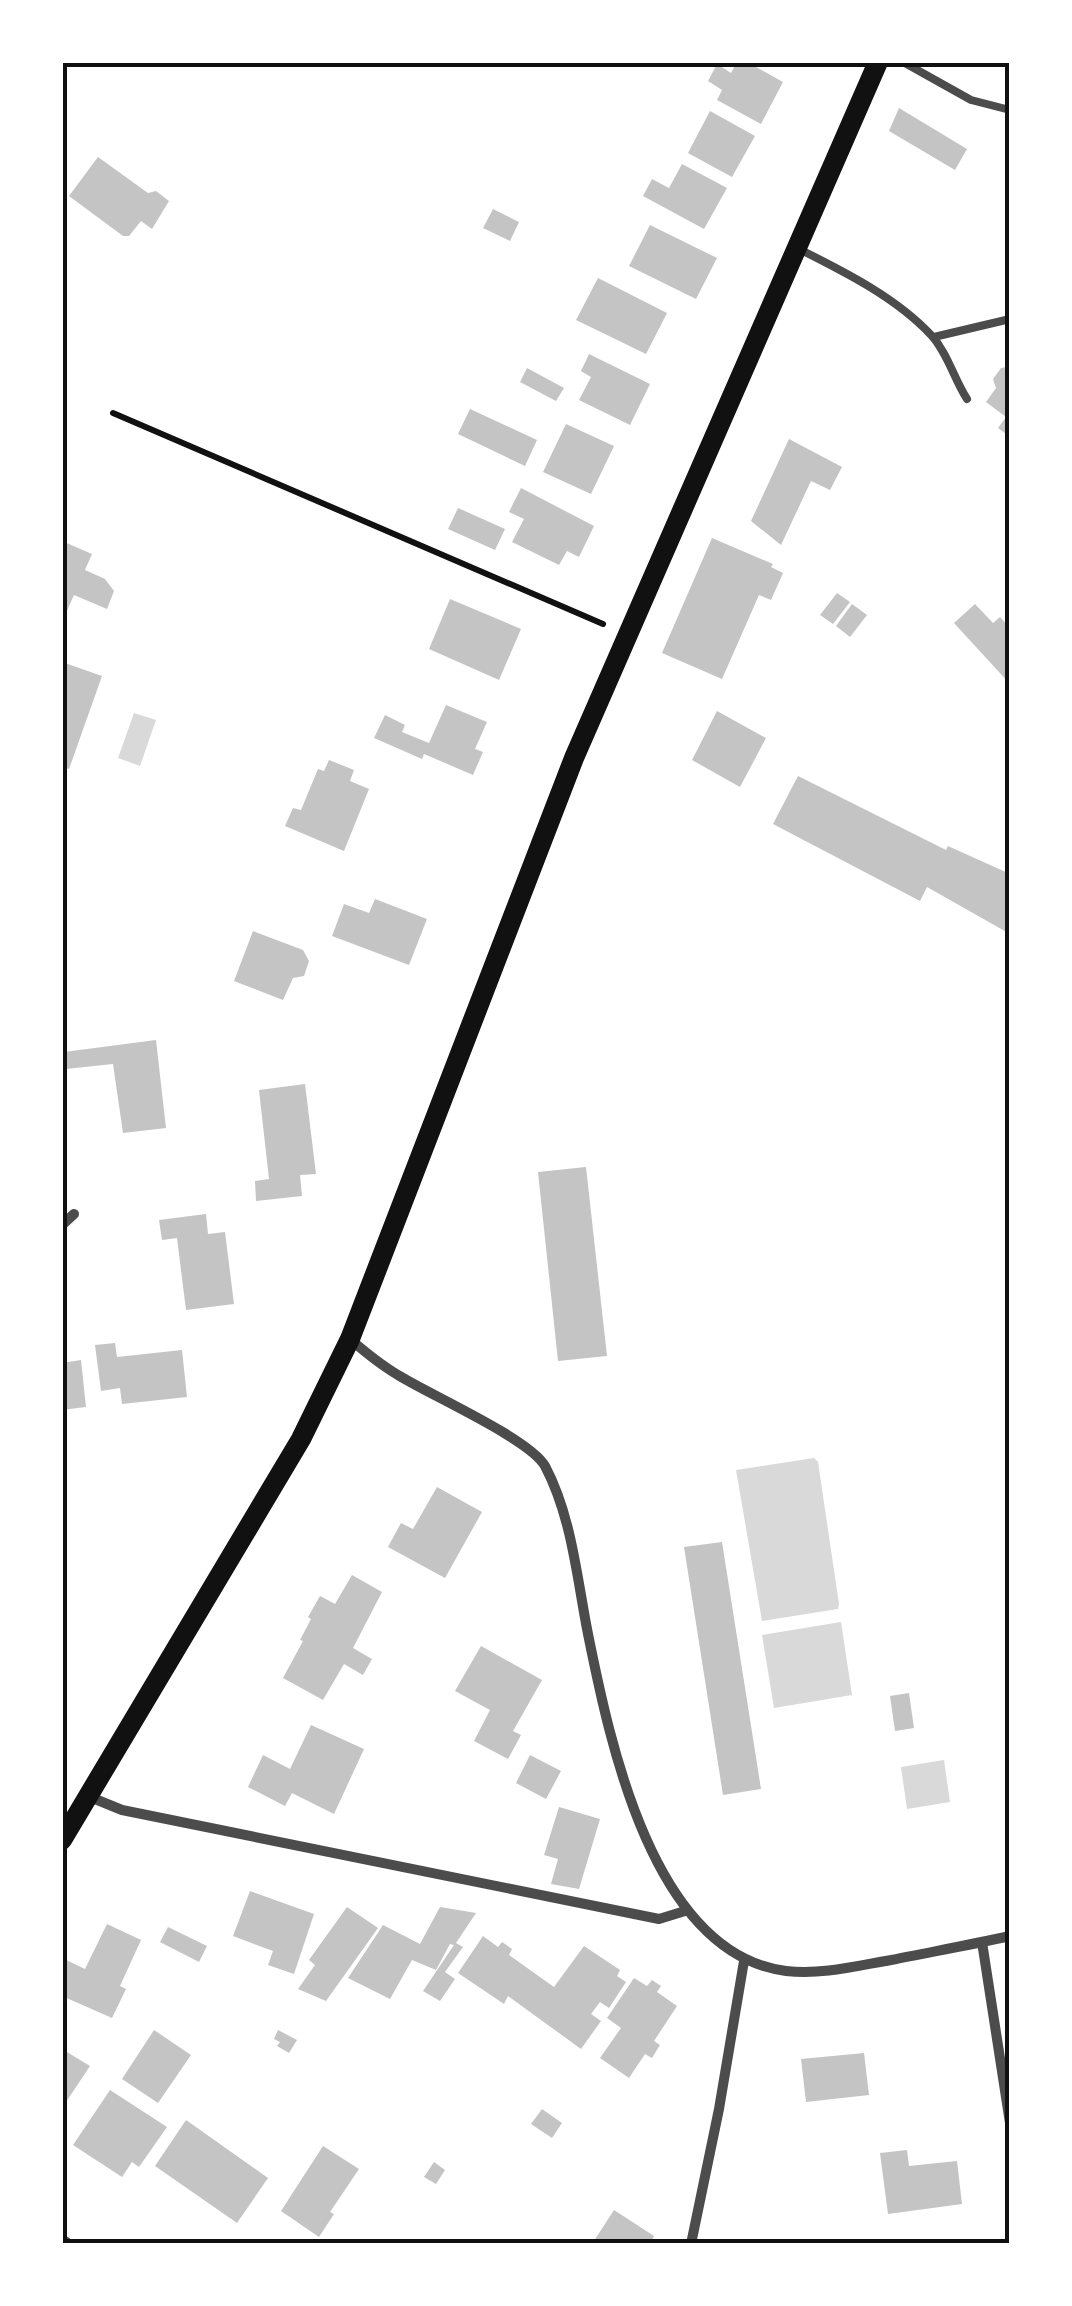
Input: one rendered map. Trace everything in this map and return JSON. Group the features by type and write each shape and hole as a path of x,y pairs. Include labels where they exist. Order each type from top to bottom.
{"main road":[{"path":"62,1840 301,1439 350,1339 560,793 878,62"}],"street":[{"path":"62,1225 74,1214"},
{"path":"350,1339 398,1375 522,1445 543,1462 562,1504 589,1640 624,1784 686,1911 716,1942 744,1961 786,1971 826,1972 1010,1936"},
{"path":"90,1797 122,1810 659,1918 686,1911"},
{"path":"982,1942 1010,2123"},
{"path":"691,2244 744,1961"},
{"path":"62,2239 69,2244"}],"lane":[{"path":"903,62 971,100 1010,110"},
{"path":"799,249 849,274 934,338 967,399"},
{"path":"934,338 1010,320"}],"path":[{"path":"113,413 628,634"}],"shaded area":[{"path":"134,713 156,720 140,766 118,758"},
{"path":"814,1458 818,1462 838,1609 762,1621 736,1470"},
{"path":"841,1622 852,1695 774,1708 762,1635"},
{"path":"944,1760 950,1802 907,1809 901,1767"}],"building":[{"path":"737,62 747,62 783,82 761,124 717,100 722,90 708,81 717,64 731,73"},
{"path":"899,108 967,149 955,170 889,131"},
{"path":"710,111 755,136 732,177 688,153"},
{"path":"98,157 148,193 156,191 169,201 152,229 141,221 129,236 123,236 69,196"},
{"path":"682,164 727,188 704,229 643,196 652,179 669,188"},
{"path":"493,209 519,222 510,241 483,228"},
{"path":"650,225 717,258 696,299 629,266"},
{"path":"598,278 667,313 646,354 576,320"},
{"path":"589,354 650,384 630,425 579,400 591,377 581,371"},
{"path":"1007,367 1010,437 998,428 1006,417 986,402 996,388 993,379 1001,368"},
{"path":"527,368 564,388 556,401 520,382"},
{"path":"470,409 537,440 525,466 458,434"},
{"path":"566,424 614,446 591,494 543,472"},
{"path":"789,439 842,467 830,490 811,481 781,545 751,521"},
{"path":"521,488 594,526 579,557 567,551 559,565 512,542 524,519 509,512"},
{"path":"458,508 505,529 495,550 448,529"},
{"path":"712,538 773,564 771,567 783,573 771,600 759,595 722,679 662,653"},
{"path":"62,541 92,554 85,570 105,579 114,591 107,609 74,595 65,615 62,613"},
{"path":"837,593 850,602 833,624 820,615"},
{"path":"450,599 521,629 499,680 429,649"},
{"path":"852,604 867,615 850,637 836,626"},
{"path":"975,604 993,623 1000,617 1010,628 1010,684 954,623"},
{"path":"62,662 102,676 69,769 62,767"},
{"path":"446,705 487,722 475,749 483,752 473,775 374,738 385,715 405,725 402,732 429,743"},
{"path":"717,711 766,738 740,787 692,760"},
{"path":"329,760 354,770 350,781 369,789 344,851 285,826 293,808 301,810 318,769 324,771"},
{"path":"798,776 946,850 948,846 1010,874 1010,934 927,887 920,901 773,824"},
{"path":"375,899 427,919 409,965 332,936 344,904 369,913"},
{"path":"253,931 303,950 309,961 304,976 293,978 283,1000 234,981"},
{"path":"156,1040 166,1128 123,1133 113,1064 66,1069 64,1052"},
{"path":"305,1084 316,1174 300,1175 302,1196 256,1201 255,1181 269,1179 259,1090"},
{"path":"586,1167 607,1356 558,1361 538,1172"},
{"path":"206,1214 208,1234 225,1232 234,1304 186,1310 177,1238 162,1240 159,1220"},
{"path":"115,1343 117,1357 182,1350 187,1397 122,1404 120,1388 101,1391 95,1345"},
{"path":"81,1360 86,1407 62,1410 62,1363"},
{"path":"437,1487 482,1512 445,1578 388,1547 401,1523 413,1529"},
{"path":"722,1542 761,1789 723,1795 684,1547"},
{"path":"352,1575 382,1592 353,1648 372,1659 363,1675 344,1664 323,1700 283,1678 303,1641 300,1640 311,1619 308,1617 320,1596 335,1604"},
{"path":"481,1646 542,1680 513,1731 521,1735 508,1759 474,1741 490,1710 455,1691"},
{"path":"909,1693 914,1728 895,1731 890,1696"},
{"path":"311,1725 364,1749 334,1814 292,1793 285,1806 248,1787 263,1755 290,1769"},
{"path":"530,1755 561,1771 546,1799 516,1783"},
{"path":"559,1807 600,1819 579,1889 551,1884 558,1859 544,1855"},
{"path":"250,1891 314,1914 294,1974 268,1965 273,1951 233,1936"},
{"path":"347,1907 378,1928 326,2001 298,1989 315,1965 309,1960"},
{"path":"440,1907 476,1913 456,1943 463,1947 445,1972 455,1979 440,2001 423,1991 454,1945 450,1944 436,1970 412,1960 390,1999 348,1978 383,1925 420,1944"},
{"path":"107,1924 141,1940 120,1986 126,1989 112,2018 62,1996 62,1958 85,1969"},
{"path":"168,1927 207,1946 199,1962 160,1942"},
{"path":"483,1936 498,1947 502,1942 512,1949 509,1955 554,1987 584,1946 620,1970 617,1976 626,1982 609,2008 600,2002 591,2014 601,2021 581,2049 508,1996 504,2004 458,1973"},
{"path":"634,1978 647,1986 652,1980 661,1986 657,1992 677,2006 654,2041 660,2045 652,2058 645,2054 629,2078 600,2058 621,2028 607,2018"},
{"path":"154,2030 191,2055 158,2103 122,2079"},
{"path":"278,2030 297,2040 289,2053 277,2046 280,2042 274,2039"},
{"path":"62,2049 90,2066 62,2108"},
{"path":"864,2053 869,2095 806,2102 801,2059"},
{"path":"110,2090 167,2127 139,2167 132,2162 122,2177 73,2145"},
{"path":"542,2109 562,2123 552,2138 531,2124"},
{"path":"186,2120 268,2178 237,2223 155,2166"},
{"path":"323,2146 359,2169 330,2212 334,2214 319,2237 281,2211"},
{"path":"907,2150 909,2166 957,2161 962,2204 888,2214 880,2153"},
{"path":"434,2162 445,2170 436,2184 424,2177"},
{"path":"614,2210 654,2236 650,2244 592,2244"}]}
